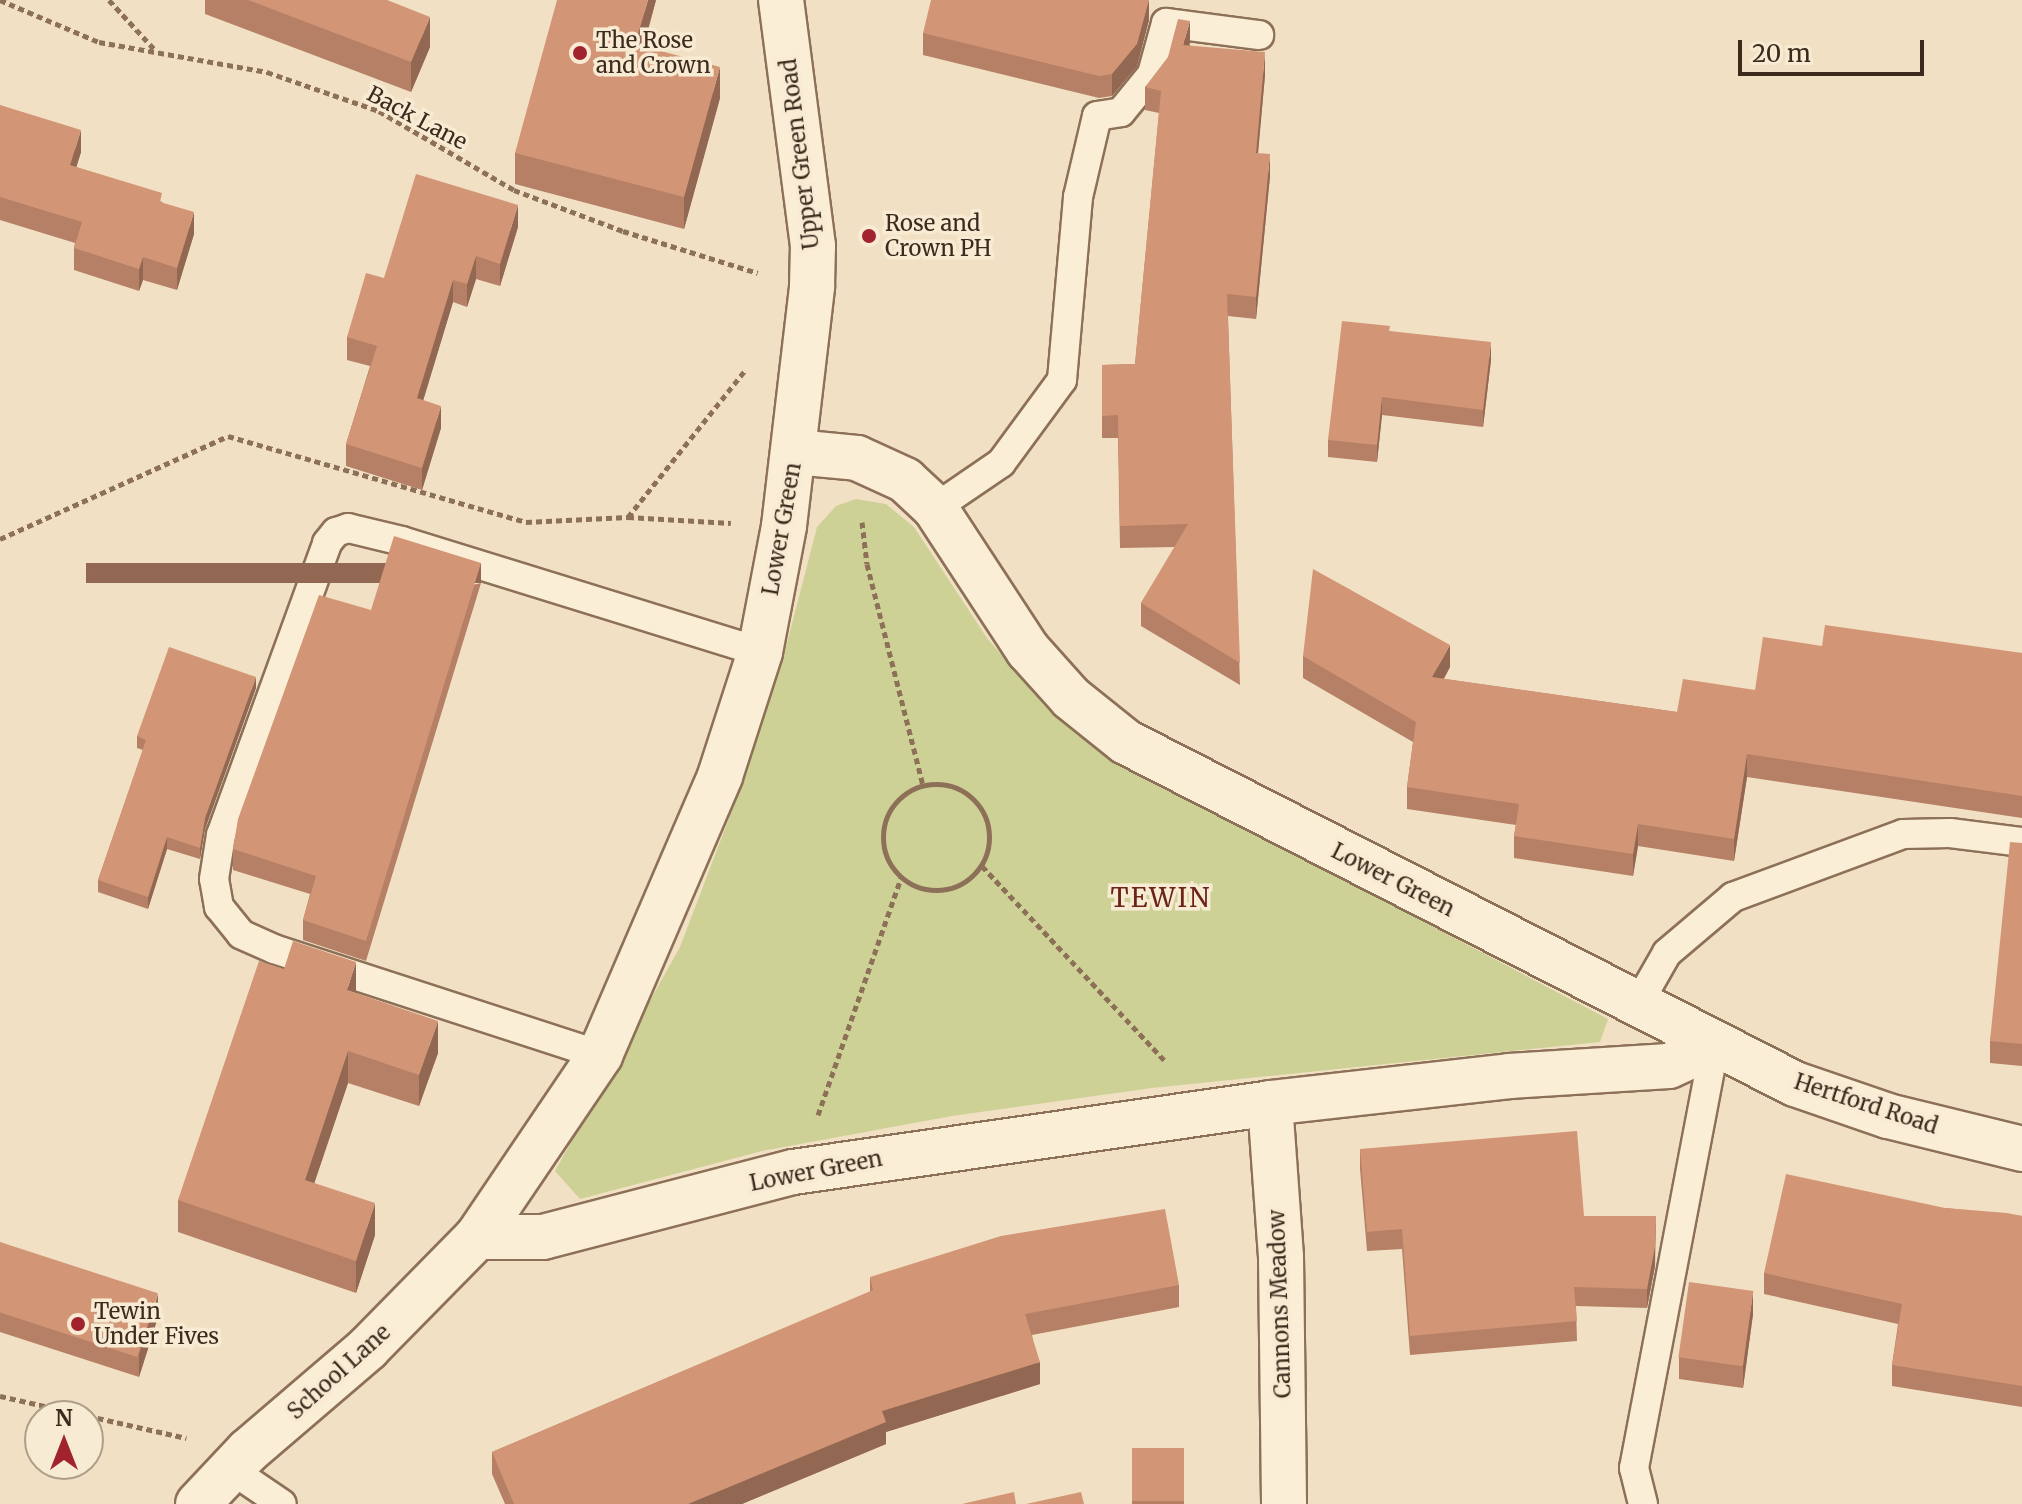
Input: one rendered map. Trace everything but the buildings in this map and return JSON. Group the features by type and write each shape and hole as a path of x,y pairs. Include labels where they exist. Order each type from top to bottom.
{"street":[{"name":"Upper Green Road","path":"781,0 813,246 812,286 795,452"},
{"name":"Lower Green","path":"477,1237 600,1055 720,776 760,652 795,452 857,458 905,480 935,508 1028,650 1071,698 1126,742 1639,1002 1715,1045"},
{"name":"Lower Green","path":"477,1237 543,1237 793,1172 1270,1103 1509,1076 1669,1066 1715,1045"},
{"name":"Hertford Road","path":"1715,1045 1795,1084 1888,1116 2022,1149"},
{"name":"Cannons Meadow","path":"1270,1103 1281,1257 1284,1504"},
{"name":"School Lane","path":"198,1504 240,1461 368,1348 477,1237"}],"lane":[{"path":"935,508 1001,463 1062,380 1078,197 1097,116 1121,112 1152,74 1166,23 1259,35"},
{"path":"600,1055 274,949 241,934 219,907 214,879 221,835 327,543 336,532 348,528 402,541 760,652"},
{"path":"1639,1002 1667,953 1733,897 1903,834 1950,833 2022,842"},
{"path":"1643,1504 1634,1468 1715,1045"},
{"path":"240,1461 282,1504"}],"path":[{"name":"Back Lane","path":"0,0 99,42 267,72 379,111 514,190 677,249 812,286"},
{"path":"109,0 157,52"},
{"path":"628,517 754,359"},
{"path":"857,458 867,564 923,785"},
{"path":"945,784 977,803 989,830 982,866 959,886 939,891 921,889 901,878 883,844 885,826 899,799 923,785 945,784"},
{"path":"982,866 1177,1074 1200,1113"},
{"path":"793,1172 901,878"},
{"path":"0,1396 240,1461"}],"green space":[{"path":"856,499 886,504 914,527 987,638 1050,712 1125,764 1608,1019 1600,1042 1152,1088 952,1116 762,1151 580,1199 555,1171 680,947 739,792 786,647 817,527 836,506"}],"place":[{"name":"The Rose and Crown","path":"580,53"},
{"name":"Rose and Crown PH","path":"869,236"},
{"name":"Tewin Under Fives","path":"78,1324"}],"district":[{"name":"TEWIN","path":"1161,898"}]}
